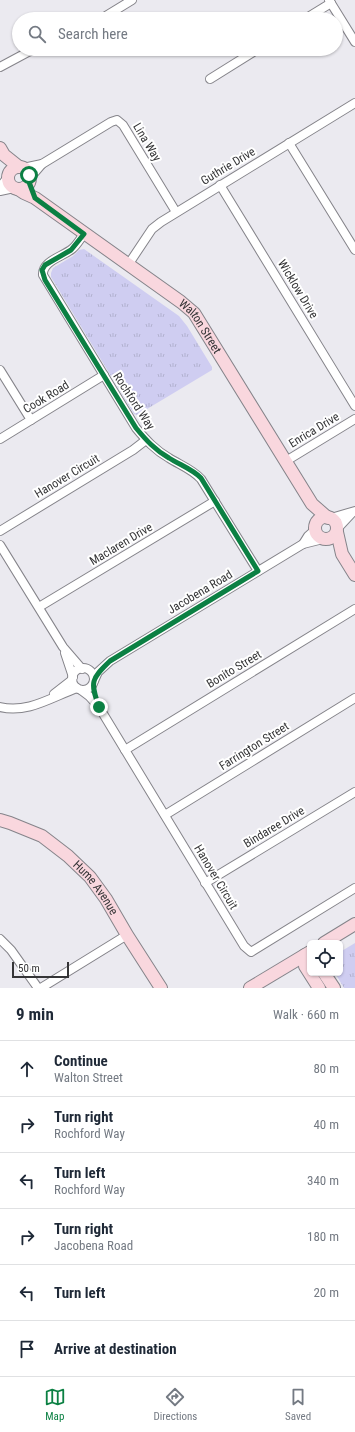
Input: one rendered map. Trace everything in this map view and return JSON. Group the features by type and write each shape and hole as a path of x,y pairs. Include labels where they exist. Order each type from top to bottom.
{"street":[{"path":"112,12 132,0"},
{"path":"315,12 330,1 337,12"},
{"path":"343,22 355,42"},
{"path":"0,67 21,56"},
{"path":"210,79 247,56"},
{"name":"Guthrie Drive","path":"128,264 154,227 176,212 355,103"},
{"name":"Lina Way","path":"29,180 42,164 111,122 117,120 123,125 176,212"},
{"path":"289,143 355,250"},
{"path":"2,151 28,172 35,198"},
{"path":"2,151 9,183 16,188"},
{"name":"Lina Way","path":"21,167 42,164"},
{"path":"0,187 13,168 21,167"},
{"path":"0,191 24,187 29,180"},
{"name":"Wicklow Drive","path":"220,185 355,406"},
{"name":"Walton Street","path":"16,188 35,198 182,302 194,313 312,504 329,518"},
{"name":"Rochford Way","path":"84,234 71,250 45,265 42,270 43,275 136,428 146,440 165,456 197,474 205,483 258,571"},
{"path":"0,370 31,420"},
{"name":"Cook Road","path":"0,439 104,375"},
{"name":"Enrica Drive","path":"286,462 355,419"},
{"name":"Hanover Circuit","path":"0,531 133,450 146,440"},
{"name":"Maclaren Drive","path":"39,607 215,501"},
{"name":"Walton Street","path":"312,504 316,527"},
{"path":"353,512 322,519 316,527 318,535 325,539 342,554 355,575"},
{"path":"325,539 333,538 353,512"},
{"path":"329,518 336,523 342,554"},
{"name":"Jacobena Road","path":"303,544 316,527"},
{"name":"Jacobena Road","path":"94,682 98,672 110,661 303,544 325,539"},
{"path":"0,545 63,647 83,669 90,671 92,674 94,682 93,691 99,707"},
{"name":"Bonito Street","path":"125,750 355,609"},
{"path":"63,647 74,686 89,696 99,707"},
{"name":"Jacobena Road","path":"83,669 110,661"},
{"path":"47,700 72,678 76,671 83,669"},
{"path":"0,707 19,709 33,706 79,689 89,689 94,682"},
{"name":"Farrington Street","path":"165,815 355,698"},
{"name":"Hanover Circuit","path":"99,707 244,946 250,952 355,888"},
{"name":"Bindaree Drive","path":"205,882 355,792"},
{"name":"Hume Avenue","path":"0,820 42,836 68,856 90,877 102,893 127,936 161,988"},
{"path":"329,940 355,924"},
{"path":"0,939 11,950 40,988 127,936"},
{"path":"250,988 307,956"},
{"path":"312,976 319,988"},
{"path":"326,976 334,988"}],"green space":[{"path":"84,249 179,316 187,326 212,367 212,370 137,415 134,414 51,277 53,268 73,256 79,250"},
{"path":"355,943 355,988 344,988 337,976 343,976 343,950"}],"route":[{"path":"29,175 29,182 35,198 84,234 71,250 45,265 42,270 45,280 136,428 146,440 162,454 180,465 192,470 201,478 258,571 110,661 98,672 93,683 93,691 99,707"}]}
